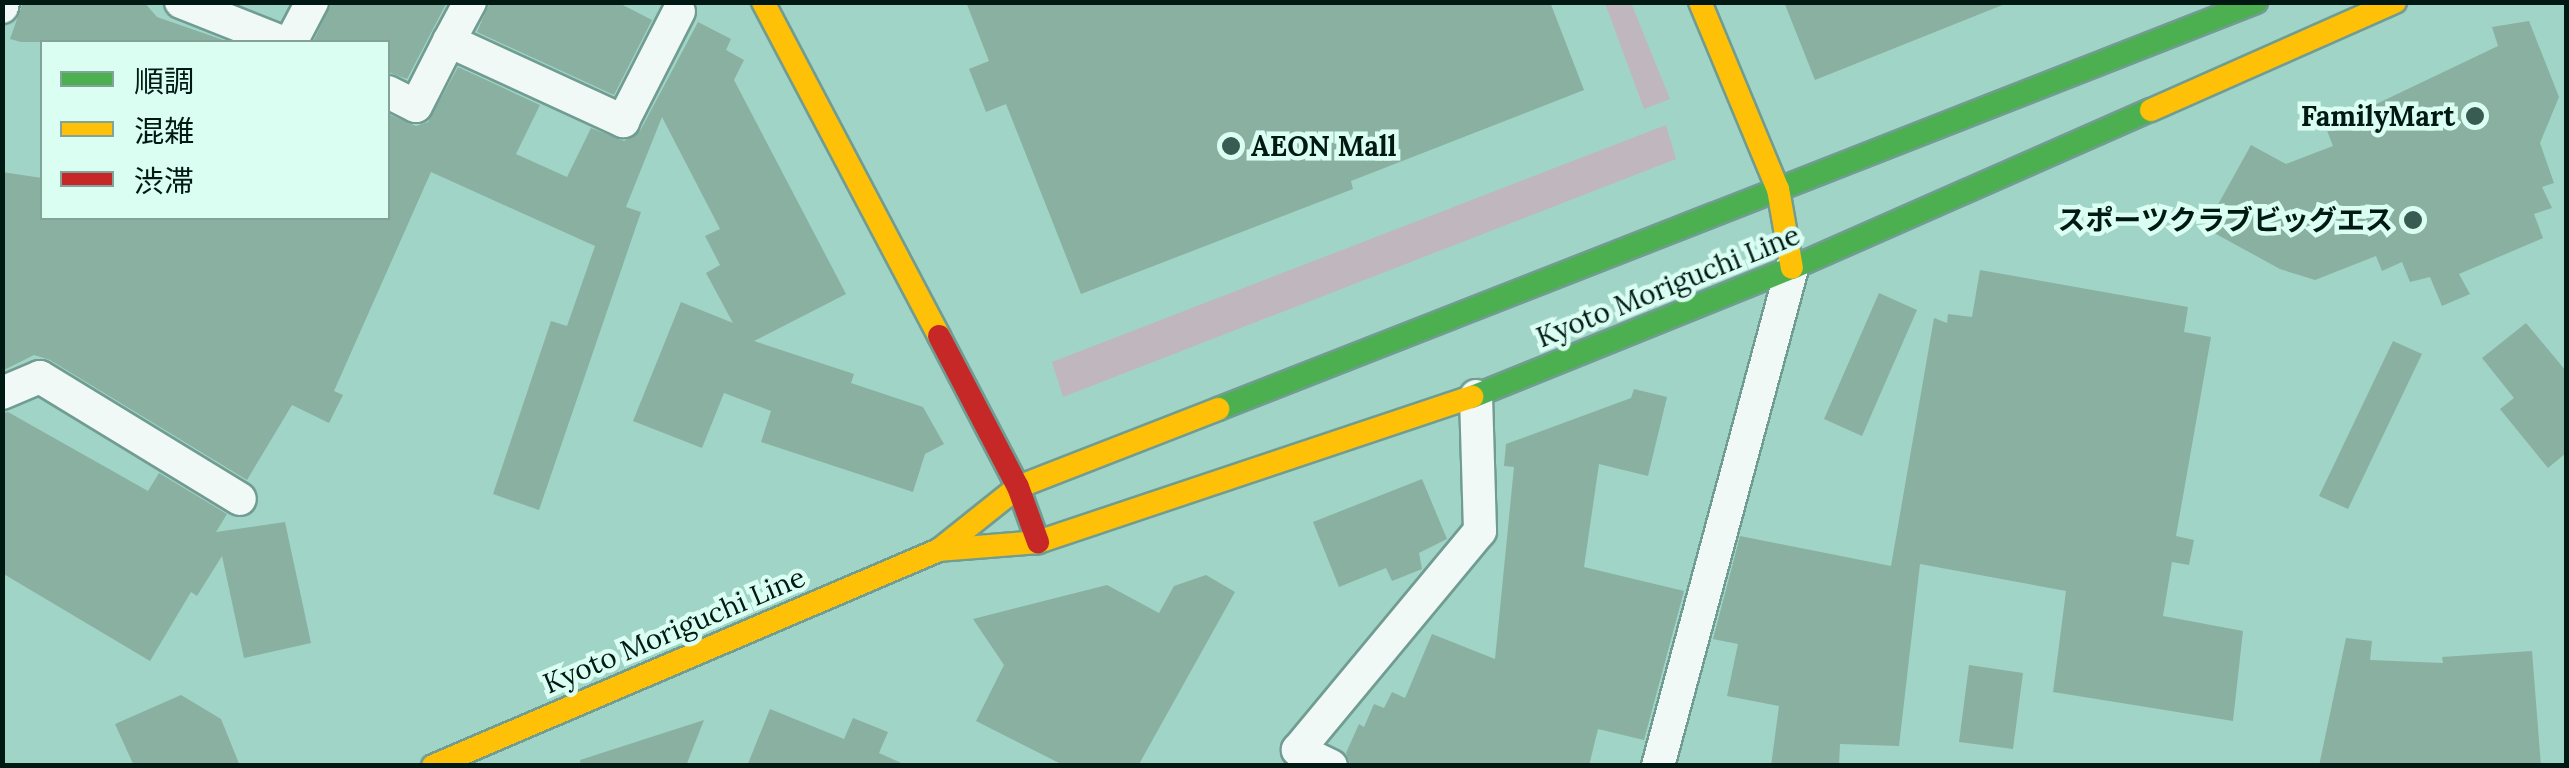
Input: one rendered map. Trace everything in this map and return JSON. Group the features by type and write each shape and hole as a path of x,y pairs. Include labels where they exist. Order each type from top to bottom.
{"main road":[{"path":"763,2 1018,488 1038,542"},
{"path":"1700,2 1778,189 1792,268"},
{"name":"Kyoto Moriguchi Line","path":"433,766 939,550 1018,488 2256,2"},
{"name":"Kyoto Moriguchi Line","path":"939,550 1038,542 1476,396 1792,268 2395,2"}],"street":[{"path":"181,2 277,40"},
{"path":"292,40 312,2"},
{"path":"390,93 416,106 470,2"},
{"path":"449,41 623,121 680,5"},
{"path":"1658,766 1792,268"},
{"path":"2,393 40,377 240,499"},
{"path":"1331,766 1298,750 1480,532 1476,396"}],"shaded area":[{"path":"1605,3 1631,3 1670,99 1644,109"},
{"path":"1666,125 1676,159 1063,397 1052,362"}],"building":[{"path":"23,2 144,2 157,17 223,40 21,42 10,39"},
{"path":"332,2 447,2 407,79 390,73 390,40 314,40"},
{"path":"490,2 617,2 652,20 614,95 477,32"},
{"name":"AEON Mall","path":"966,2 1550,2 1584,90 1351,181 1353,189 1081,294 1006,104 986,112 969,69 989,61"},
{"path":"1784,2 2005,2 2005,4 1815,80"},
{"path":"2529,21 2559,97 2540,143 2554,183 2542,187 2552,208 2534,214 2543,238 2459,274 2470,294 2442,306 2430,277 2410,282 2402,262 2382,271 2376,256 2315,280 2280,269 2205,228 2251,145 2286,164 2333,146 2326,128 2498,46 2492,27"},
{"path":"698,22 731,39 726,50 744,60 734,80 846,294 754,341 854,374 851,383 923,407 944,444 925,454 913,492 761,442 771,411 724,393 702,448 633,421 681,302 733,323 706,273 720,265 705,236 720,229 662,117 626,207 641,212 539,510 493,494 551,321 567,326 595,246 431,172 334,391 343,395 329,423 292,405 247,480 50,360 34,355 2,371 2,172 40,178 40,220 390,220 390,115 416,126 428,122 458,67 540,105 516,154 567,177 591,128 624,141 640,131"},
{"path":"1980,270 2188,307 2184,332 2211,337 2176,536 2194,540 2189,565 2172,562 2163,616 2243,631 2233,721 2053,692 2066,591 1920,564 1899,746 1840,744 1839,766 1771,766 1779,706 1727,696 1738,644 1713,639 1740,536 1891,566 1934,318 1947,323 1948,314 1972,317"},
{"path":"1879,293 1917,310 1862,436 1824,419"},
{"path":"2526,323 2566,371 2566,453 2548,468 2500,409 2514,398 2482,358"},
{"path":"2393,341 2422,354 2348,509 2319,496"},
{"path":"1634,389 1667,397 1648,476 1599,464 1584,567 1684,591 1644,740 1598,729 1589,766 1351,766 1346,753 1359,724 1364,727 1374,704 1384,708 1392,692 1405,698 1432,634 1495,659 1514,467 1504,466 1506,444 1631,398"},
{"path":"8,412 148,491 159,473 227,514 216,532 285,522 311,643 244,658 222,556 197,596 191,592 150,661 2,573 2,413"},
{"path":"1422,479 1447,539 1419,553 1422,569 1392,581 1386,568 1339,587 1313,522"},
{"path":"1206,575 1235,592 1138,766 1065,766 976,721 1004,665 973,619 1107,585 1159,613 1174,586"},
{"path":"2346,638 2372,641 2370,660 2443,663 2442,657 2532,651 2541,766 2319,766"},
{"path":"1969,665 2023,673 2013,749 1959,742"},
{"path":"181,695 221,719 240,766 134,766 115,724"},
{"path":"770,709 844,739 853,718 888,732 879,753 908,766 747,766"},
{"path":"704,720 686,766 581,766 580,760"}],"traffic: fast":[{"path":"1218,409 2256,2"},
{"path":"1472,397 1792,268 2151,110"}],"traffic: slow":[{"path":"763,2 939,336"},
{"path":"1700,2 1778,189 1792,268"},
{"path":"2151,110 2395,2"},
{"path":"939,550 1038,542 1472,397"},
{"path":"433,766 939,550 1018,487 1218,409"}],"traffic: jam":[{"path":"939,336 1018,487 1038,542"}],"place":[{"name":"FamilyMart","path":"2475,116"},
{"name":"AEON Mall","path":"1231,146"},
{"name":"スポーツクラブビッグエス","path":"2413,220"}]}
